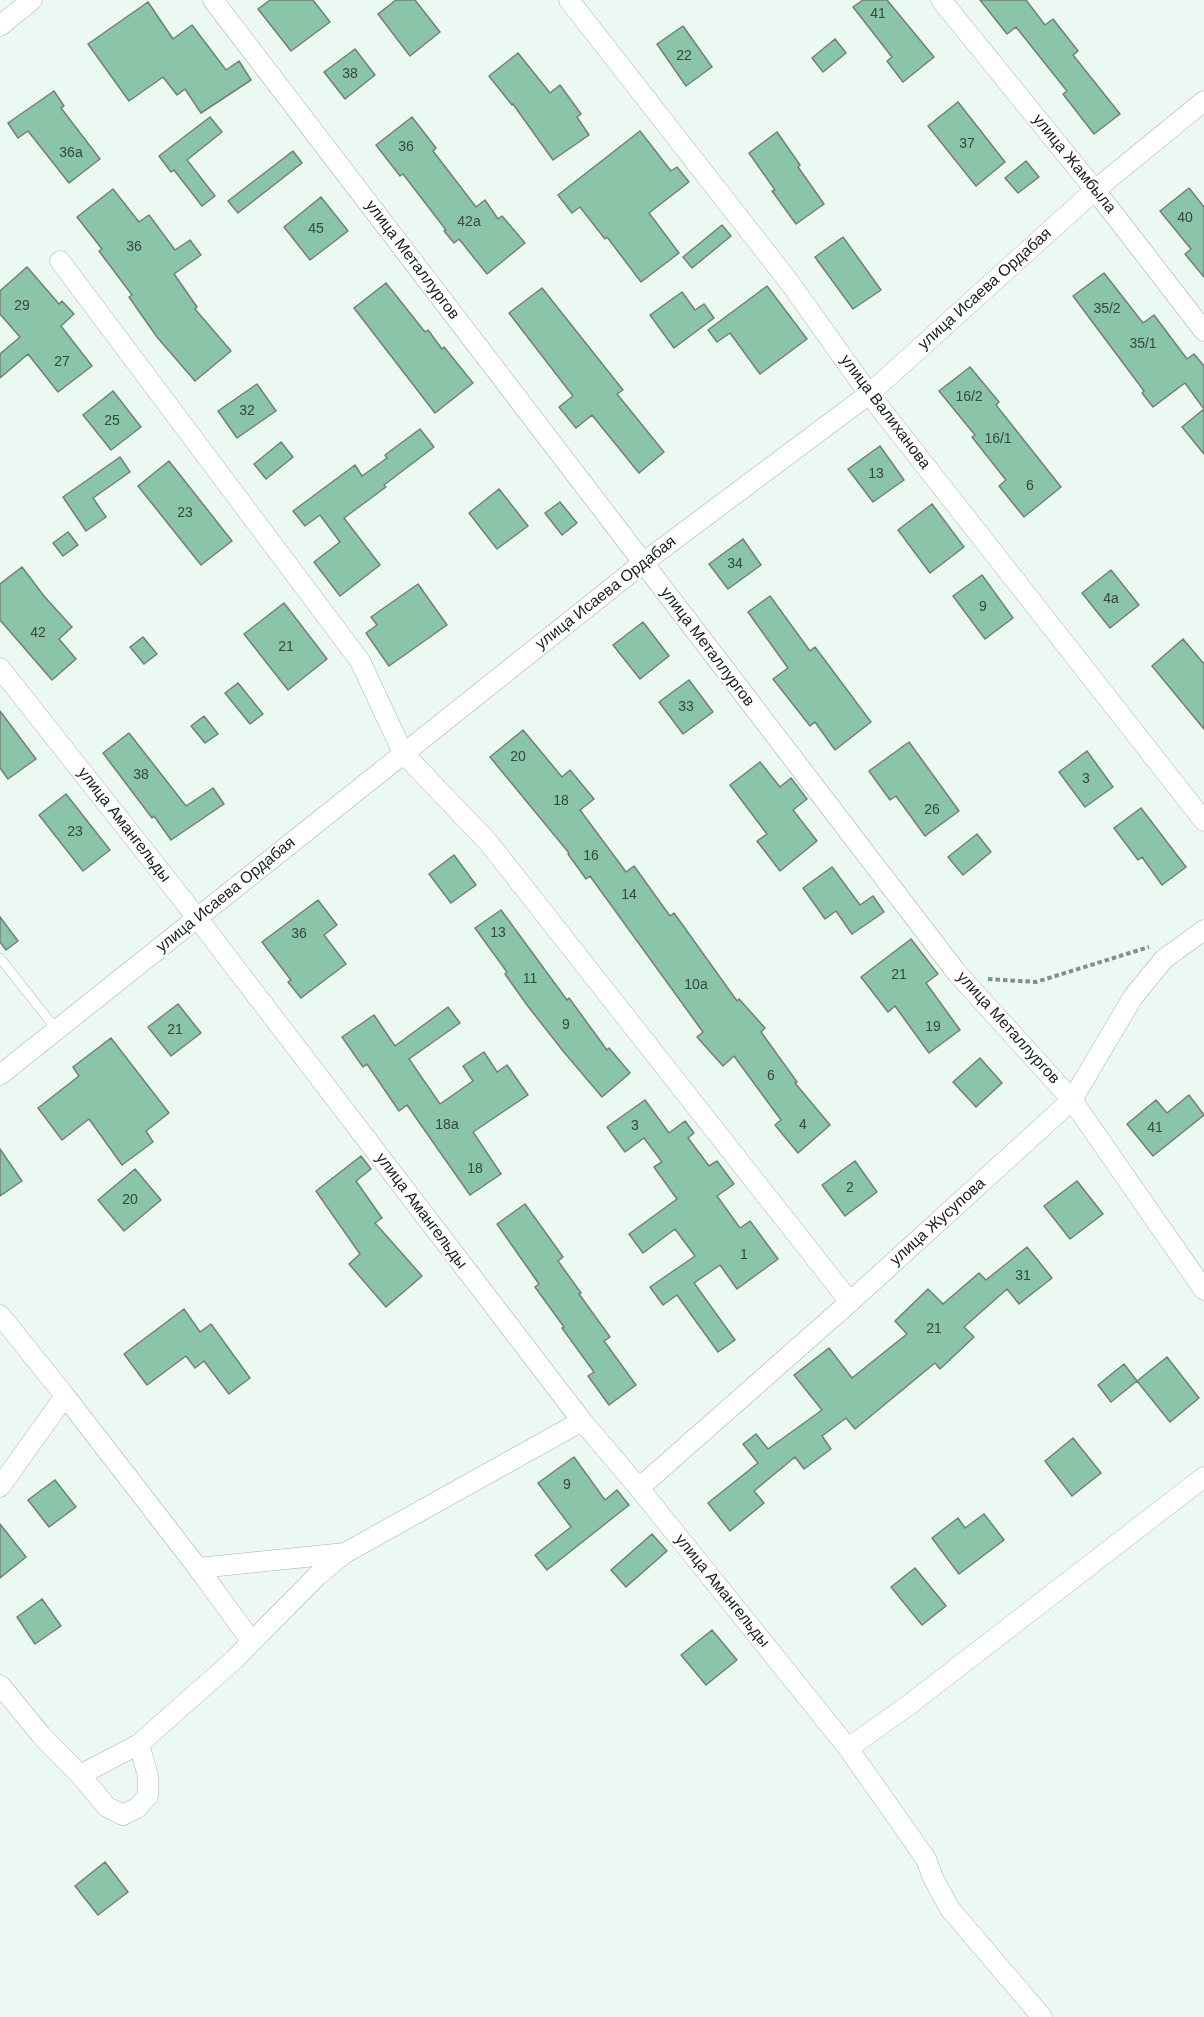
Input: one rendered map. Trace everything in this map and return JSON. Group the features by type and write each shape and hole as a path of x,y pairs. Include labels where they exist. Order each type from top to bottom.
{"street":[{"path":"0,26 32,0"},
{"name":"улица Металлургов","path":"213,0 957,972 1072,1100 1204,1290"},
{"name":"улица Валиханова","path":"569,0 790,283 869,394 1204,821"},
{"name":"улица Жамбыла","path":"941,0 1095,190 1204,331"},
{"name":"улица Исаева Ордабая","path":"0,1076 643,562 869,394 1095,190 1202,107"},
{"path":"60,261 360,662 403,753 488,842 850,1302"},
{"name":"улица Амангельды","path":"0,668 198,919 582,1421 639,1488 848,1748 926,1858 933,1878 950,1909 1042,2017"},
{"name":"улица Жусупова","path":"639,1488 850,1302 1072,1100 1133,997 1164,959 1204,930"},
{"path":"0,1315 198,1568 252,1642"},
{"path":"0,1487 65,1396"},
{"path":"80,1775 139,1744 234,1660 297,1595 345,1553 582,1421"},
{"path":"848,1748 910,1704 1204,1477"},
{"path":"198,1568 345,1553"},
{"path":"0,1685 41,1735 107,1807 123,1815 138,1808 148,1796 148,1776 139,1744"}],"lane":[{"path":"0,958 56,1029"}],"path":[{"path":"957,972 993,980 1036,982 1157,944"}],"building":[{"path":"270,0 313,0 330,22 291,51 258,9"},
{"path":"396,0 415,0 440,32 410,56 378,14"},
{"path":"863,0 887,0 934,57 903,82 887,61 892,57 853,7"},
{"path":"980,0 1026,0 1045,25 1053,19 1078,51 1073,55 1120,114 1094,134 1063,94 1067,91 1016,27 1007,34"},
{"path":"148,2 173,39 192,25 226,70 239,61 251,80 201,113 185,89 177,95 163,77 129,101 88,44"},
{"path":"683,26 712,67 686,86 657,44"},
{"path":"835,39 846,53 823,72 812,58"},
{"path":"355,49 375,75 345,99 324,72"},
{"path":"518,53 550,93 560,85 581,114 577,117 589,135 553,160 513,104 489,76"},
{"path":"54,91 64,106 61,108 100,159 69,183 28,131 18,138 8,123"},
{"path":"958,102 1005,162 976,186 928,126"},
{"path":"210,117 222,132 187,160 215,196 202,206 174,170 171,172 159,156"},
{"path":"412,117 436,148 433,151 476,207 485,200 498,219 502,216 525,243 487,274 459,239 454,243 403,174 400,176 376,145"},
{"path":"640,131 671,171 677,167 689,182 649,213 679,253 641,282 607,237 605,239 580,207 572,213 558,195"},
{"path":"777,132 824,204 796,224 749,153"},
{"path":"293,151 302,163 238,213 228,201"},
{"path":"1026,161 1039,177 1018,193 1005,178"},
{"path":"1189,188 1204,207 1204,277 1185,254 1191,249 1160,211"},
{"path":"113,189 139,222 149,215 175,250 190,240 201,255 174,274 197,307 195,309 231,351 195,381 157,337 129,297 132,295 99,251 102,249 77,217"},
{"path":"321,197 348,231 310,260 284,227"},
{"path":"722,225 731,236 692,268 683,257"},
{"path":"843,237 881,290 853,309 815,257"},
{"path":"27,267 59,304 62,301 74,314 61,326 92,366 58,392 28,354 0,378 0,354 20,337 0,314 0,291"},
{"path":"1104,273 1143,323 1154,315 1187,359 1194,354 1204,366 1204,409 1185,383 1153,407 1142,393 1144,391 1073,296"},
{"path":"386,283 425,332 428,330 442,349 444,347 473,383 435,413 354,308"},
{"path":"767,286 807,339 760,374 730,333 717,342 708,330"},
{"path":"542,288 623,390 617,394 664,452 639,473 592,415 576,428 559,407 573,396 509,313"},
{"path":"682,292 695,310 704,304 714,318 674,348 650,315"},
{"path":"970,367 999,402 996,405 1061,487 1024,517 999,486 1006,480 972,437 975,435 939,391"},
{"path":"257,384 276,411 237,438 218,411"},
{"path":"113,391 141,427 111,450 83,415"},
{"path":"1204,409 1204,454 1182,427"},
{"path":"420,429 434,447 344,518 380,565 340,596 314,562 340,542 320,515 305,526 293,511 355,465 362,476 387,458 385,455"},
{"path":"281,442 293,457 266,479 254,464"},
{"path":"880,446 904,480 873,502 848,469"},
{"path":"120,457 130,472 93,498 106,517 86,531 63,497"},
{"path":"169,461 232,541 201,565 138,486"},
{"path":"499,489 528,526 497,549 469,513"},
{"path":"560,502 577,523 562,535 545,513"},
{"path":"932,504 964,547 930,573 898,530"},
{"path":"68,532 78,545 63,556 53,543"},
{"path":"743,539 761,565 728,589 709,564"},
{"path":"22,567 72,627 59,639 76,659 52,680 0,620 0,584"},
{"path":"1111,570 1139,605 1110,628 1082,593"},
{"path":"982,575 1013,618 985,639 953,596"},
{"path":"418,584 447,625 389,666 366,633 377,625 371,617"},
{"path":"770,596 810,651 815,647 871,722 835,750 815,722 810,726 773,679 788,668 748,612"},
{"path":"284,603 327,659 288,690 244,634"},
{"path":"643,622 669,656 640,679 613,645"},
{"path":"143,637 157,654 144,664 130,647"},
{"path":"1183,639 1204,664 1204,729 1152,666"},
{"path":"689,680 713,712 683,734 659,702"},
{"path":"238,683 263,714 250,724 225,693"},
{"path":"0,711 36,759 8,779 0,768"},
{"path":"204,716 218,734 205,743 191,726"},
{"path":"523,730 562,777 570,770 594,799 580,810 626,872 634,866 670,916 674,913 737,1001 739,999 765,1028 761,1032 797,1082 795,1083 830,1125 798,1153 775,1125 781,1120 734,1056 723,1066 697,1037 703,1032 590,876 586,879 569,853 490,757"},
{"path":"129,733 186,806 213,788 224,804 171,840 103,753"},
{"path":"909,742 959,811 925,836 896,796 890,800 869,771"},
{"path":"1087,751 1113,787 1085,807 1059,772"},
{"path":"760,762 780,787 791,778 807,799 793,810 817,841 780,871 757,841 767,834 730,785"},
{"path":"66,794 110,850 83,871 39,815"},
{"path":"1141,808 1186,867 1162,885 1142,857 1138,860 1114,828"},
{"path":"977,834 991,852 963,875 948,857"},
{"path":"454,855 476,885 451,903 429,874"},
{"path":"832,867 860,905 873,896 884,912 852,934 836,911 825,919 803,888"},
{"path":"318,900 337,925 324,935 346,964 301,998 288,982 291,980 262,942"},
{"path":"501,910 567,1000 569,998 607,1050 609,1048 630,1073 602,1097 527,1005 505,974 507,972 475,928"},
{"path":"0,917 18,941 6,950 0,942"},
{"path":"911,939 938,974 926,983 960,1030 929,1053 895,1006 888,1012 861,977"},
{"path":"178,1004 201,1033 171,1056 148,1027"},
{"path":"448,1007 460,1023 409,1059 440,1104 473,1081 463,1066 484,1052 497,1072 507,1065 528,1095 473,1132 501,1174 470,1195 407,1105 399,1111 367,1064 363,1067 342,1037 374,1015 395,1046"},
{"path":"111,1038 169,1113 146,1131 153,1142 122,1165 89,1119 62,1140 38,1108 79,1076 73,1067"},
{"path":"980,1058 1002,1083 976,1107 953,1082"},
{"path":"1189,1095 1204,1115 1153,1156 1127,1124 1156,1100 1167,1113"},
{"path":"645,1100 669,1133 685,1121 694,1133 688,1138 709,1166 717,1161 734,1184 717,1196 740,1228 750,1221 778,1259 737,1289 720,1265 694,1283 735,1340 718,1352 677,1295 663,1305 650,1287 695,1256 675,1229 643,1253 629,1234 677,1199 654,1167 662,1162 644,1138 625,1152 607,1127"},
{"path":"0,1149 22,1181 0,1196"},
{"path":"361,1156 371,1169 356,1181 382,1218 375,1223 422,1276 386,1307 349,1264 360,1254 316,1191"},
{"path":"855,1161 877,1192 845,1216 822,1185"},
{"path":"135,1169 161,1200 124,1231 98,1200"},
{"path":"1077,1181 1103,1214 1070,1239 1044,1206"},
{"path":"525,1204 563,1257 558,1261 610,1337 604,1341 636,1385 609,1405 588,1376 594,1372 535,1287 539,1284 497,1224"},
{"path":"1027,1247 1052,1278 1019,1304 1007,1289 964,1327 974,1337 940,1369 935,1363 855,1429 846,1418 822,1436 831,1449 804,1469 795,1457 754,1491 764,1503 730,1531 708,1503 758,1463 743,1444 756,1434 768,1449 822,1410 794,1375 829,1348 852,1378 907,1334 895,1321 928,1289 943,1304 979,1273 986,1280"},
{"path":"184,1309 200,1332 211,1324 250,1378 229,1394 204,1361 195,1368 186,1356 147,1385 124,1354"},
{"path":"1167,1357 1199,1398 1170,1422 1137,1381"},
{"path":"1124,1364 1137,1381 1111,1402 1098,1385"},
{"path":"1073,1438 1101,1473 1072,1496 1045,1461"},
{"path":"574,1457 605,1500 617,1490 629,1505 547,1570 535,1555 571,1527 538,1483"},
{"path":"55,1480 76,1507 49,1527 28,1500"},
{"path":"984,1514 1004,1540 959,1574 932,1538 958,1518 965,1528"},
{"path":"0,1524 26,1557 0,1578"},
{"path":"652,1534 667,1551 626,1587 611,1570"},
{"path":"915,1568 946,1606 922,1625 891,1587"},
{"path":"42,1599 61,1626 35,1644 17,1617"},
{"path":"712,1630 737,1660 706,1685 681,1655"},
{"path":"105,1862 128,1892 98,1915 75,1886"}]}
